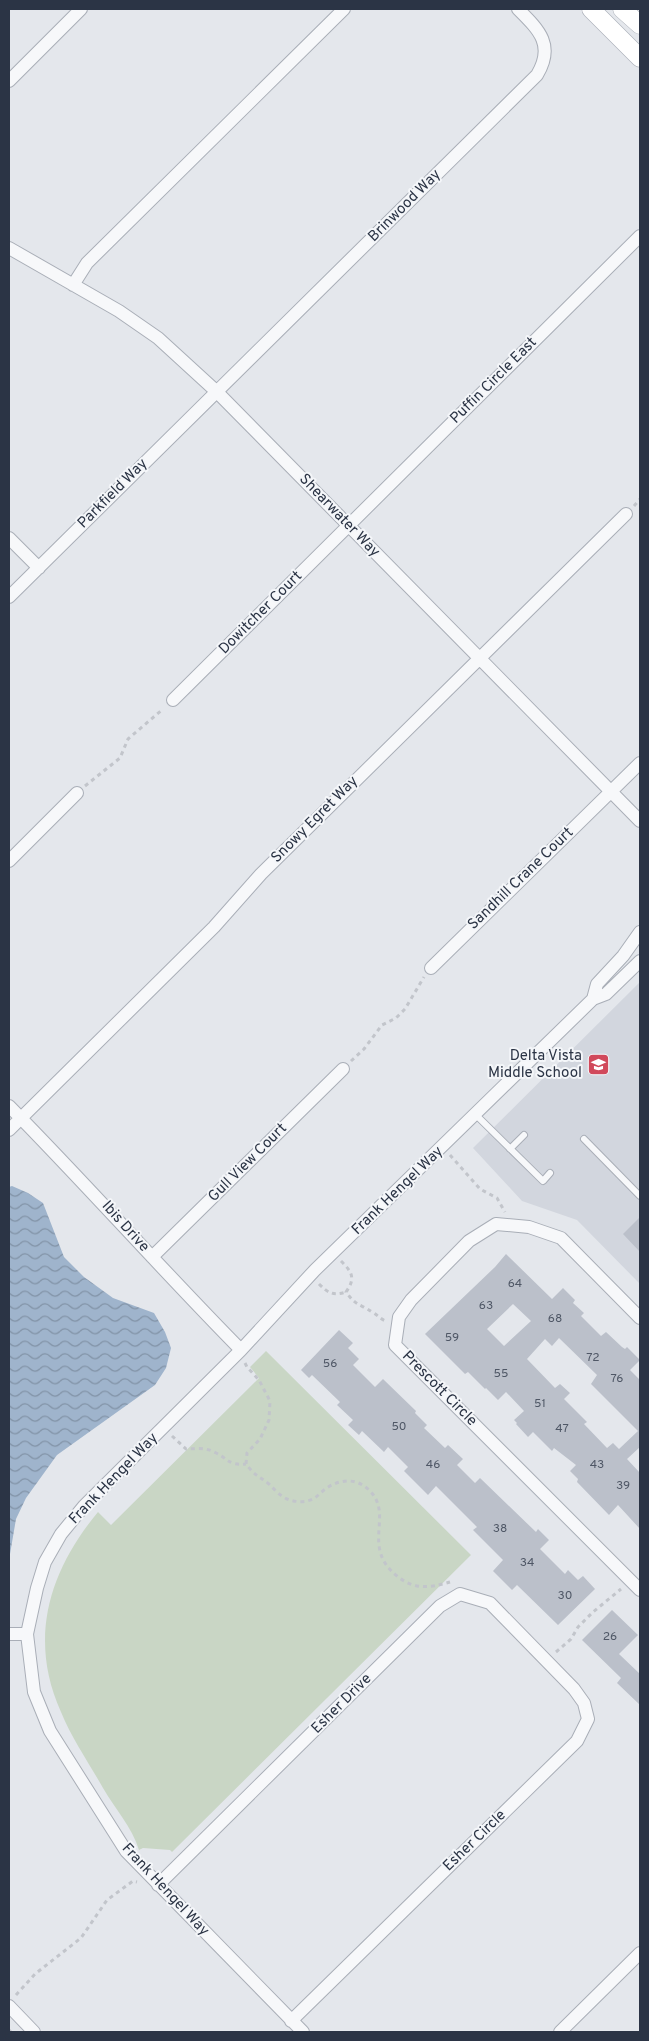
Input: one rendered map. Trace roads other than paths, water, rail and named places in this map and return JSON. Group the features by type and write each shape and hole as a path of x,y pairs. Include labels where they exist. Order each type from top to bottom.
{"street":[{"path":"9,81 82,9"},
{"path":"73,285 86,263 344,9"},
{"name":"Brinwood Way","path":"217,392 537,75 544,62 545,50 542,37 534,25 518,9"},
{"path":"591,9 640,58"},
{"path":"622,9 640,26"},
{"name":"Puffin Circle East","path":"348,526 640,236"},
{"name":"Shearwater Way","path":"9,248 158,338 217,392 640,821"},
{"name":"Parkfield Way","path":"9,597 217,392"},
{"name":"Snowy Egret Way","path":"9,1130 214,927 261,874 626,514"},
{"name":"Dowitcher Court","path":"173,700 348,526"},
{"path":"9,538 39,568"},
{"name":"Sandhill Crane Court","path":"431,968 640,763"},
{"path":"9,861 77,793"},
{"name":"Frank Hengel Way","path":"593,999 597,984 623,956 640,932"},
{"name":"Frank Hengel Way","path":"303,2032 126,1851 50,1730 34,1692 27,1634 45,1562 61,1534 84,1506 241,1350 310,1276 593,999 606,994 640,961"},
{"name":"Gull View Court","path":"152,1257 343,1069"},
{"name":"Ibis Drive","path":"9,1106 99,1198 172,1280 241,1350"},
{"name":"Prescott Circle","path":"640,1318 561,1238 529,1227 496,1224 469,1241 411,1300 399,1318 395,1345 640,1590"},
{"name":"Esher Circle","path":"292,2021 577,1742 588,1719 584,1703 574,1689 490,1603 460,1594"},
{"name":"Esher Drive","path":"158,1885 440,1606 460,1594"},
{"path":"9,1634 27,1634"},
{"path":"560,2032 640,1953"},
{"path":"11,2002 34,2032"}],"lane":[{"path":"476,1115 543,1181 550,1173"},
{"path":"510,1149 524,1135"},
{"path":"584,1139 640,1196"}],"water":[{"path":"12,1186 28,1193 43,1203 64,1257 84,1277 113,1298 154,1313 165,1332 171,1348 166,1368 155,1385 57,1455 26,1498 16,1519 9,1560 9,1187"}],"place":[{"name":"Delta Vista Middle School","path":"598,1065"}]}
